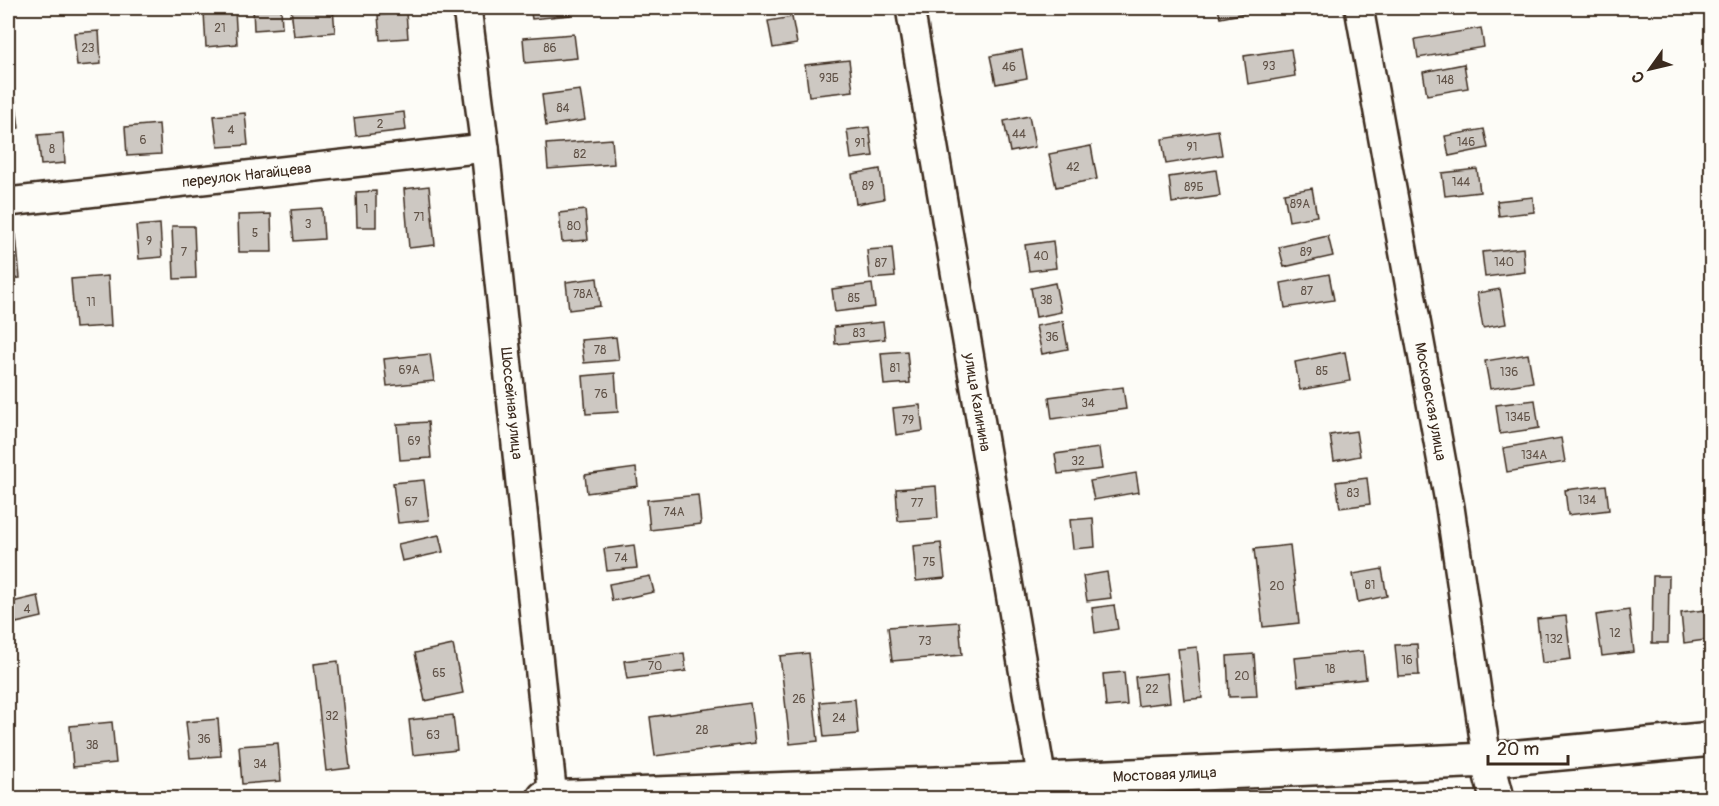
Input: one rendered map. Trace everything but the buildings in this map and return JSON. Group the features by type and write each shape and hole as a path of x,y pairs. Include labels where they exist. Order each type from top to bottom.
{"main road":[{"name":"Мостовая улица","path":"549,798 1044,789 1487,760 1712,739"},
{"name":"Московская улица","path":"1487,760 1497,798"}],"street":[{"name":"Шоссейная улица","path":"467,8 486,148 549,798"},
{"name":"улица Калинина","path":"910,8 1044,789"},
{"name":"Московская улица","path":"1359,8 1450,507 1487,760"},
{"name":"переулок Нагайцева","path":"8,202 486,148"}]}
